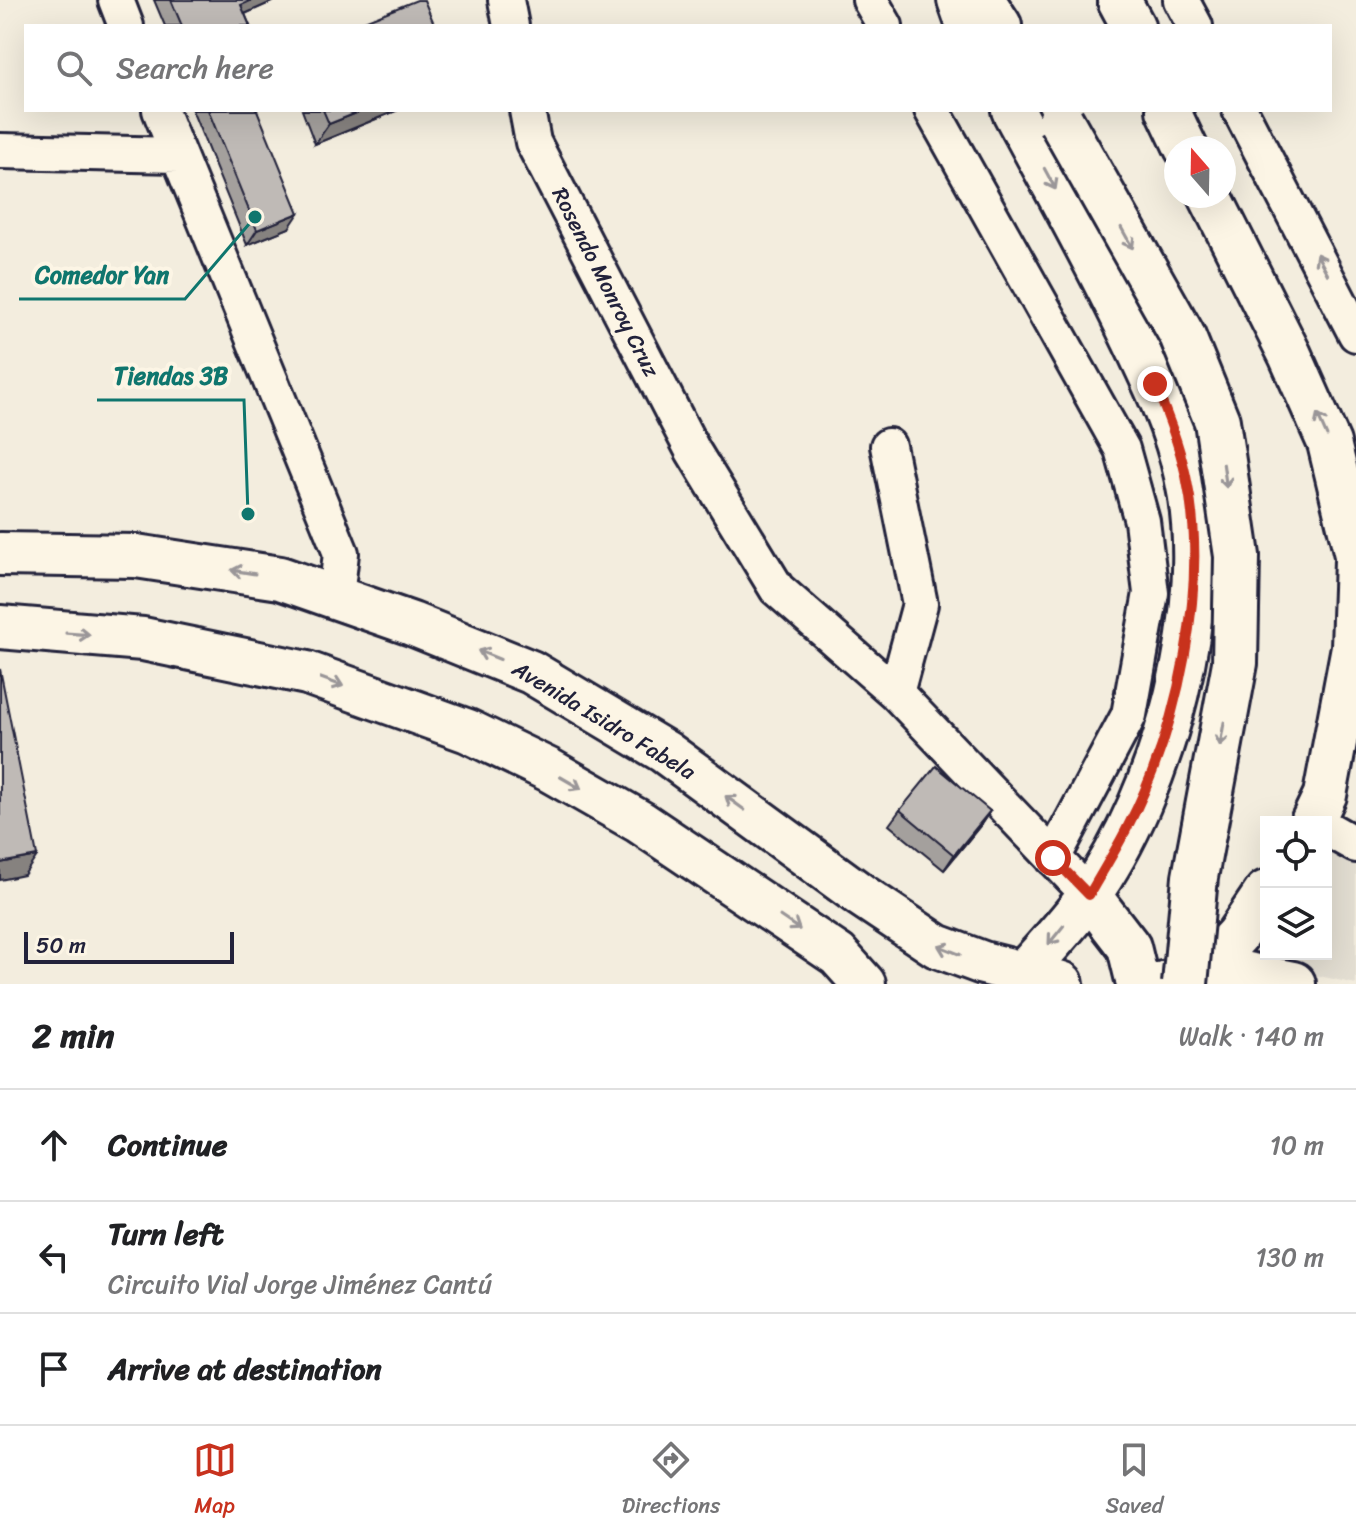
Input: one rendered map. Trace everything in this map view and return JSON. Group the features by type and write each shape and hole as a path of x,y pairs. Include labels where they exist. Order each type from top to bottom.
{"highway":[{"path":"982,0 998,24"},
{"path":"1058,116 1182,335 1217,421 1237,556 1235,663 1195,877 1192,982 1227,971 1293,984"}],"main road":[{"path":"959,0 967,24"},
{"path":"1014,112 1114,298 1155,384 1187,477 1195,536 1192,594 1181,671 1160,749 1129,825 1089,895 1032,980"},
{"path":"1169,112 1180,136"},
{"path":"1216,208 1290,355 1329,443 1356,557 1353,647 1318,816"},
{"name":"Avenida Isidro Fabela","path":"0,554 136,556 280,578 531,672 665,752 937,946 1032,980"},
{"path":"0,627 143,639 307,673 468,731 549,770 640,822 855,973 884,910"},
{"path":"1089,895 1129,947 1138,984"},
{"path":"1192,982 1237,935 1260,901"}],"street":[{"path":"116,0 125,24"},
{"path":"506,0 511,24"},
{"path":"870,0 884,24"},
{"path":"1181,0 1194,24"},
{"path":"161,112 341,553 336,597"},
{"name":"Rosendo Monroy Cruz","path":"527,112 533,142 693,451 777,589 896,693 1089,895"},
{"path":"933,112 1122,449 1142,521 1151,593 1129,715 1053,858"},
{"path":"1241,112 1356,334"},
{"path":"0,151 178,155"},
{"path":"888,446 920,604 896,693"},
{"path":"1319,816 1356,741"},
{"path":"1332,828 1356,845"}],"shaded area":[{"path":"1356,812 1356,984 1246,960 1260,941 1260,960 1332,960 1332,844"}],"building":[{"path":"171,0 252,0 241,5 249,24 181,24"},
{"path":"424,0 434,24 357,24"},
{"path":"209,112 258,112 299,213 257,230"},
{"path":"324,112 359,112 329,124"},
{"path":"0,669 37,856 0,863"},
{"path":"936,766 990,811 954,855 900,810"}],"place":[{"name":"Comedor Yan","path":"255,217"},
{"name":"Tiendas 3B","path":"248,514"}],"route":[{"path":"1053,858 1089,895 1129,825 1160,749 1181,671 1192,594 1195,536 1187,477 1155,384"}]}
